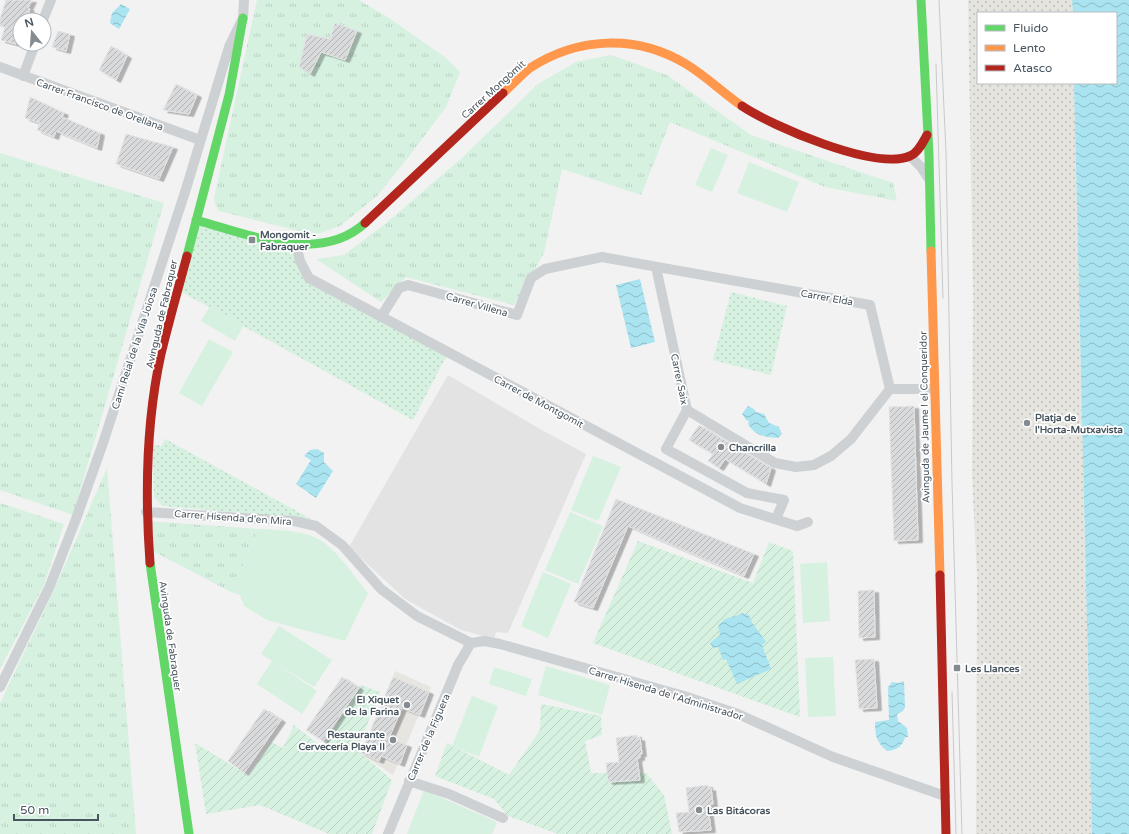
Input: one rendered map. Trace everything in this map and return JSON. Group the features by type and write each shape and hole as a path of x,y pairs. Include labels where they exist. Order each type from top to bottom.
{"street":[{"path":"47,12 51,0"},
{"name":"Camí Reial de la Vila Joiosa","path":"0,687 49,588 76,519 110,420 229,47 243,18 244,0"},
{"name":"Avinguda de Jaume I el Conqueridor","path":"921,0 929,179 946,834"},
{"name":"Avinguda de Fabraquer","path":"189,834 150,566 146,512 148,435 161,355 229,95 243,18"},
{"name":"Carrer Mongòmit","path":"196,220 296,244 324,244 343,239 354,233 529,69 549,57 571,47 591,44 622,43 654,50 682,62 731,99 778,126 839,149 890,159 910,156"},
{"path":"24,76 32,52"},
{"name":"Carrer Francisco de Orellana","path":"0,67 200,140"},
{"path":"927,135 919,148 910,156 921,167 929,179"},
{"name":"Carrer de Montgomit","path":"296,244 300,261 309,278 381,318 740,508 797,526 808,522"},
{"name":"Carrer Villena","path":"381,318 399,288 408,285 517,315 531,278 545,269 602,257 656,267"},
{"name":"Carrer Elda","path":"656,267 870,305 890,389"},
{"name":"Carrer Saix","path":"656,267 687,410 775,463 796,467 814,465 832,456 851,439 890,389"},
{"path":"890,389 934,389"},
{"path":"687,410 666,449 747,493 784,500 776,519"},
{"name":"Carrer Hisenda d'en Mira","path":"146,512 294,521 316,526 342,545 381,589 417,616 471,643"},
{"name":"Carrer Hisenda de l'Administrador","path":"471,643 484,641 500,644 684,696 738,714 833,757 945,796"},
{"name":"Carrer de la Figuera","path":"388,834 458,665 471,643"},
{"path":"409,781 449,794 503,818"}],"shaded area":[{"path":"448,375 586,454 508,633 496,632 494,639 461,630 405,599 349,547"},
{"path":"395,671 431,687 393,775 361,754"}],"green space":[{"path":"257,0 359,0 386,16 446,58 460,72 446,107 377,196 340,226 315,235 219,211 215,205 214,198"},
{"path":"611,55 667,75 751,135 893,183 897,201 825,187 670,122 641,195 562,169 544,253 514,305 406,277 381,302 316,259 344,255 385,224 463,157 538,84 576,62"},
{"path":"711,148 728,155 712,192 695,185"},
{"path":"0,153 164,203 73,515 0,490"},
{"path":"749,162 799,182 787,212 737,193"},
{"path":"196,220 296,244 309,278 448,353 413,420 178,290"},
{"path":"731,292 787,306 771,375 713,360"},
{"path":"210,306 244,325 235,341 201,321"},
{"path":"209,339 233,352 202,406 179,393"},
{"path":"164,439 311,519 163,506 154,497 153,445 162,446"},
{"path":"593,456 621,467 598,521 571,510"},
{"path":"107,468 136,834 0,834 0,703 54,590"},
{"path":"0,503 64,524 44,585 0,669"},
{"path":"570,512 603,526 578,584 545,570"},
{"path":"146,521 259,529 231,592 149,549"},
{"path":"259,529 298,532 320,540 333,550 352,572 368,593 345,641 267,620 244,606 240,595 231,592"},
{"path":"638,541 753,583 769,542 793,551 800,717 593,643"},
{"path":"827,562 830,621 803,623 800,564"},
{"path":"543,572 571,584 548,638 521,626"},
{"path":"279,626 332,660 314,687 261,654"},
{"path":"833,657 836,716 808,717 805,658"},
{"path":"272,661 317,691 302,714 257,684"},
{"path":"546,666 610,685 602,715 538,695"},
{"path":"494,667 532,679 526,696 489,684"},
{"path":"361,685 380,692 357,750 392,780 372,834 329,834 260,805 206,814 195,743 249,776 271,742 283,748 294,725 322,747"},
{"path":"472,696 498,706 479,757 452,746"},
{"path":"541,704 601,716 602,735 585,741 591,773 646,773 664,795 672,834 558,834 508,816 494,799 435,776 447,743 509,775 540,730"},
{"path":"424,790 497,822 492,834 407,834"}],"sand":[{"name":"Platja de l'Horta-Mutxavista","path":"968,0 1072,0 1073,12 977,12 977,84 1074,84 1092,834 976,834 977,575 972,476 973,296"}],"water":[{"path":"1072,0 1129,0 1129,834 1092,834 1074,84 1117,84 1117,12 1073,12"},
{"path":"121,4 130,9 119,29 110,23 112,13"},
{"path":"640,279 655,342 631,348 616,285"},
{"path":"748,406 756,412 764,414 769,423 779,427 782,434 778,438 761,435 754,431 748,424 749,421 746,420 742,414"},
{"path":"317,449 324,453 324,462 333,471 316,498 296,484 311,460 304,456 310,450"},
{"path":"742,613 749,615 766,642 762,645 771,669 737,684 726,659 723,660 718,647 713,648 710,643 720,635 718,627 724,620"},
{"path":"904,681 905,707 903,711 897,714 898,721 907,728 908,737 905,737 903,743 899,747 894,750 887,751 880,744 877,738 875,722 889,720 888,687 892,682 899,683"}],"building":[{"path":"6,0 32,0 28,8 30,9 29,12 12,12 12,43 1,40 5,27 0,26 0,19"},
{"path":"335,23 357,31 345,60 321,52 310,74 299,67 307,34 330,39"},
{"path":"58,31 70,34 66,51 52,47"},
{"path":"111,46 127,56 116,80 99,70"},
{"path":"176,84 197,95 189,114 163,110"},
{"path":"30,97 64,113 62,117 100,133 97,148 56,131 54,137 37,130 40,123 25,118"},
{"path":"126,134 173,147 159,179 116,164"},
{"path":"914,406 918,540 894,541 889,407"},
{"name":"Chancrilla","path":"699,425 771,468 766,484 725,459 719,468 708,461 713,454 689,440"},
{"path":"616,499 754,554 744,576 628,526 593,608 574,602"},
{"path":"874,590 875,637 859,638 858,591"},
{"path":"874,659 877,708 859,709 855,660"},
{"path":"342,677 359,688 323,741 306,730"},
{"path":"393,677 429,692 420,715 402,708 389,738 407,745 400,764 381,756 379,761 361,753"},
{"path":"264,709 281,720 244,773 228,761"},
{"path":"637,735 637,739 640,738 642,754 640,754 640,758 637,758 640,780 608,782 606,763 619,762 616,738"},
{"name":"Las Bitácoras","path":"708,785 708,789 711,788 713,804 710,804 711,808 708,808 711,830 679,832 676,813 689,812 686,788"}],"tram line":[{"path":"939,0 946,152 952,483 962,834"},
{"path":"936,64 943,298"},
{"path":"952,692 956,834"}],"traffic: fast":[{"path":"921,0 929,155 931,251"},
{"path":"187,256 229,95 243,18"},
{"path":"196,220 260,238 305,244 327,242 347,236 365,223"},
{"path":"150,563 189,834"}],"traffic: slow":[{"path":"503,93 530,68 548,58 568,50 587,45 607,43 627,44 667,54 686,64 742,106"},
{"path":"931,251 940,575"}],"traffic: jam":[{"path":"365,223 503,93"},
{"path":"742,106 756,115 799,135 849,152 873,157 894,159 913,155 918,150 927,135"},
{"path":"150,563 147,484 152,406 161,354 187,256"},
{"path":"940,575 946,834"}],"place":[{"name":"Mongomit - Fabraquer","path":"252,240"},
{"name":"Platja de l'Horta-Mutxavista","path":"1027,423"},
{"name":"Chancrilla","path":"721,447"},
{"name":"Les Llances","path":"957,668"},
{"name":"El Xiquet de la Farina","path":"407,705"},
{"name":"Restaurante Cervecería Playa II","path":"393,740"},
{"name":"Las Bitácoras","path":"699,810"}]}
